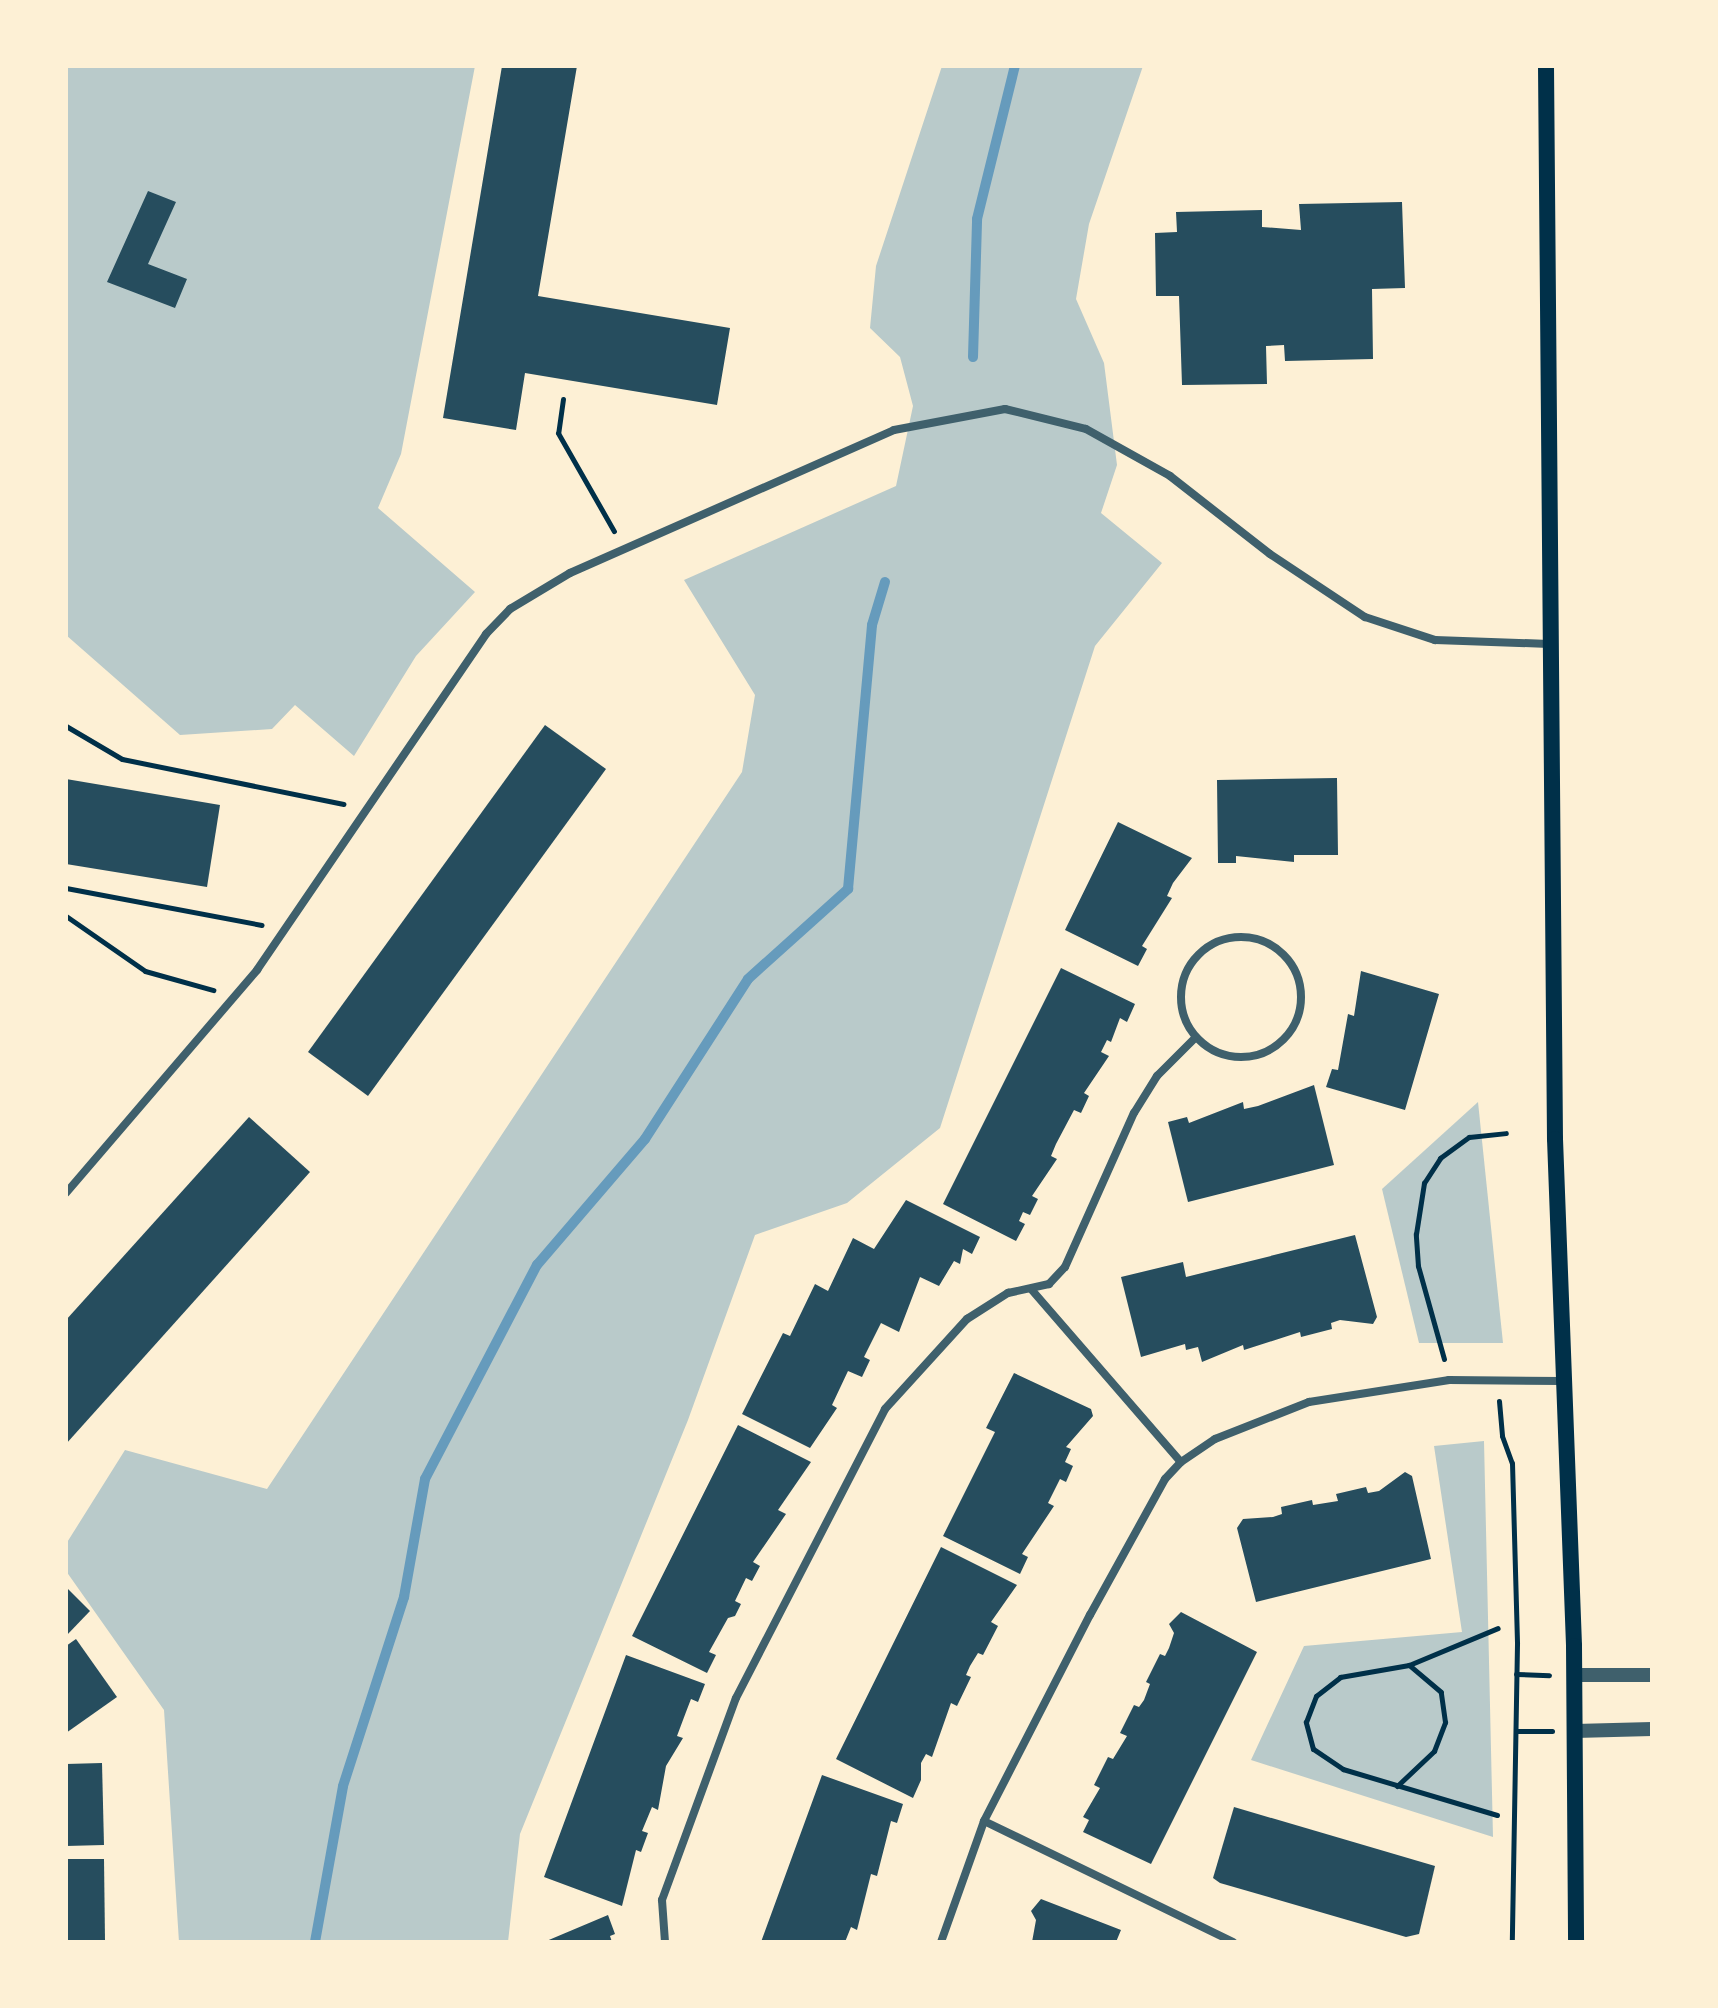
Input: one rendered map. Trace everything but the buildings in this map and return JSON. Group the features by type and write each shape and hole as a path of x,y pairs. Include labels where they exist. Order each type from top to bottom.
{"main road":[{"path":"1546,66 1549,644 1562,1381 1574,1675 1576,1942"}],"street":[{"path":"66,1193 286,929 486,634 510,609 570,573 894,430 1005,409 1086,429 1134,454 1365,617 1435,640 1549,644"},
{"path":"1233,937 1260,940 1278,949 1299,971 1297,1022 1287,1039 1263,1056 1225,1053 1194,1039 1181,1013 1181,981 1193,958 1214,942 1233,937"},
{"path":"665,1942 662,1900 736,1698 885,1409 967,1319 1008,1293 1049,1284 1065,1267 1134,1113 1157,1076 1194,1039"},
{"path":"1031,1289 1181,1462"},
{"path":"941,1942 984,1821 1090,1615 1165,1479 1181,1462 1215,1439 1309,1402 1449,1380 1562,1381"},
{"path":"1574,1675 1652,1675"},
{"path":"1575,1731 1652,1729"},
{"path":"984,1821 1233,1942"}],"path":[{"path":"563,399 558,433 625,549"},
{"path":"66,726 122,759 369,809"},
{"path":"66,888 286,929"},
{"path":"66,916 145,971 233,995"},
{"path":"1449,1380 1418,1266 1416,1234 1424,1183 1440,1158 1469,1137 1506,1133"},
{"path":"1497,1382 1502,1436 1512,1463 1516,1674 1512,1942"},
{"path":"1497,1815 1343,1769 1313,1749 1306,1722 1316,1696 1340,1677 1409,1665 1498,1628"},
{"path":"1397,1786 1434,1751 1445,1722 1441,1692 1409,1665"},
{"path":"1516,1674 1574,1675"}],"shaded area":[{"path":"66,66 475,66 401,454 378,508 475,592 416,656 354,756 295,705 272,729 180,735 66,635"},
{"path":"942,66 1143,66 1089,224 1076,299 1104,363 1117,465 1101,513 1162,563 1095,646 940,1128 847,1203 755,1235 688,1420 520,1834 508,1942 179,1942 164,1710 66,1571 66,1544 125,1450 267,1489 742,772 755,695 684,580 896,486 913,406 900,357 870,328 876,266"},
{"path":"1478,1102 1503,1343 1419,1343 1382,1189"},
{"path":"1484,1441 1493,1837 1251,1760 1304,1646 1462,1632 1434,1446"}],"waterway":[{"path":"973,357 977,219 1015,66"},
{"path":"315,1942 343,1786 404,1597 425,1479 537,1265 645,1139 748,979 848,889 872,625 885,582"}]}
